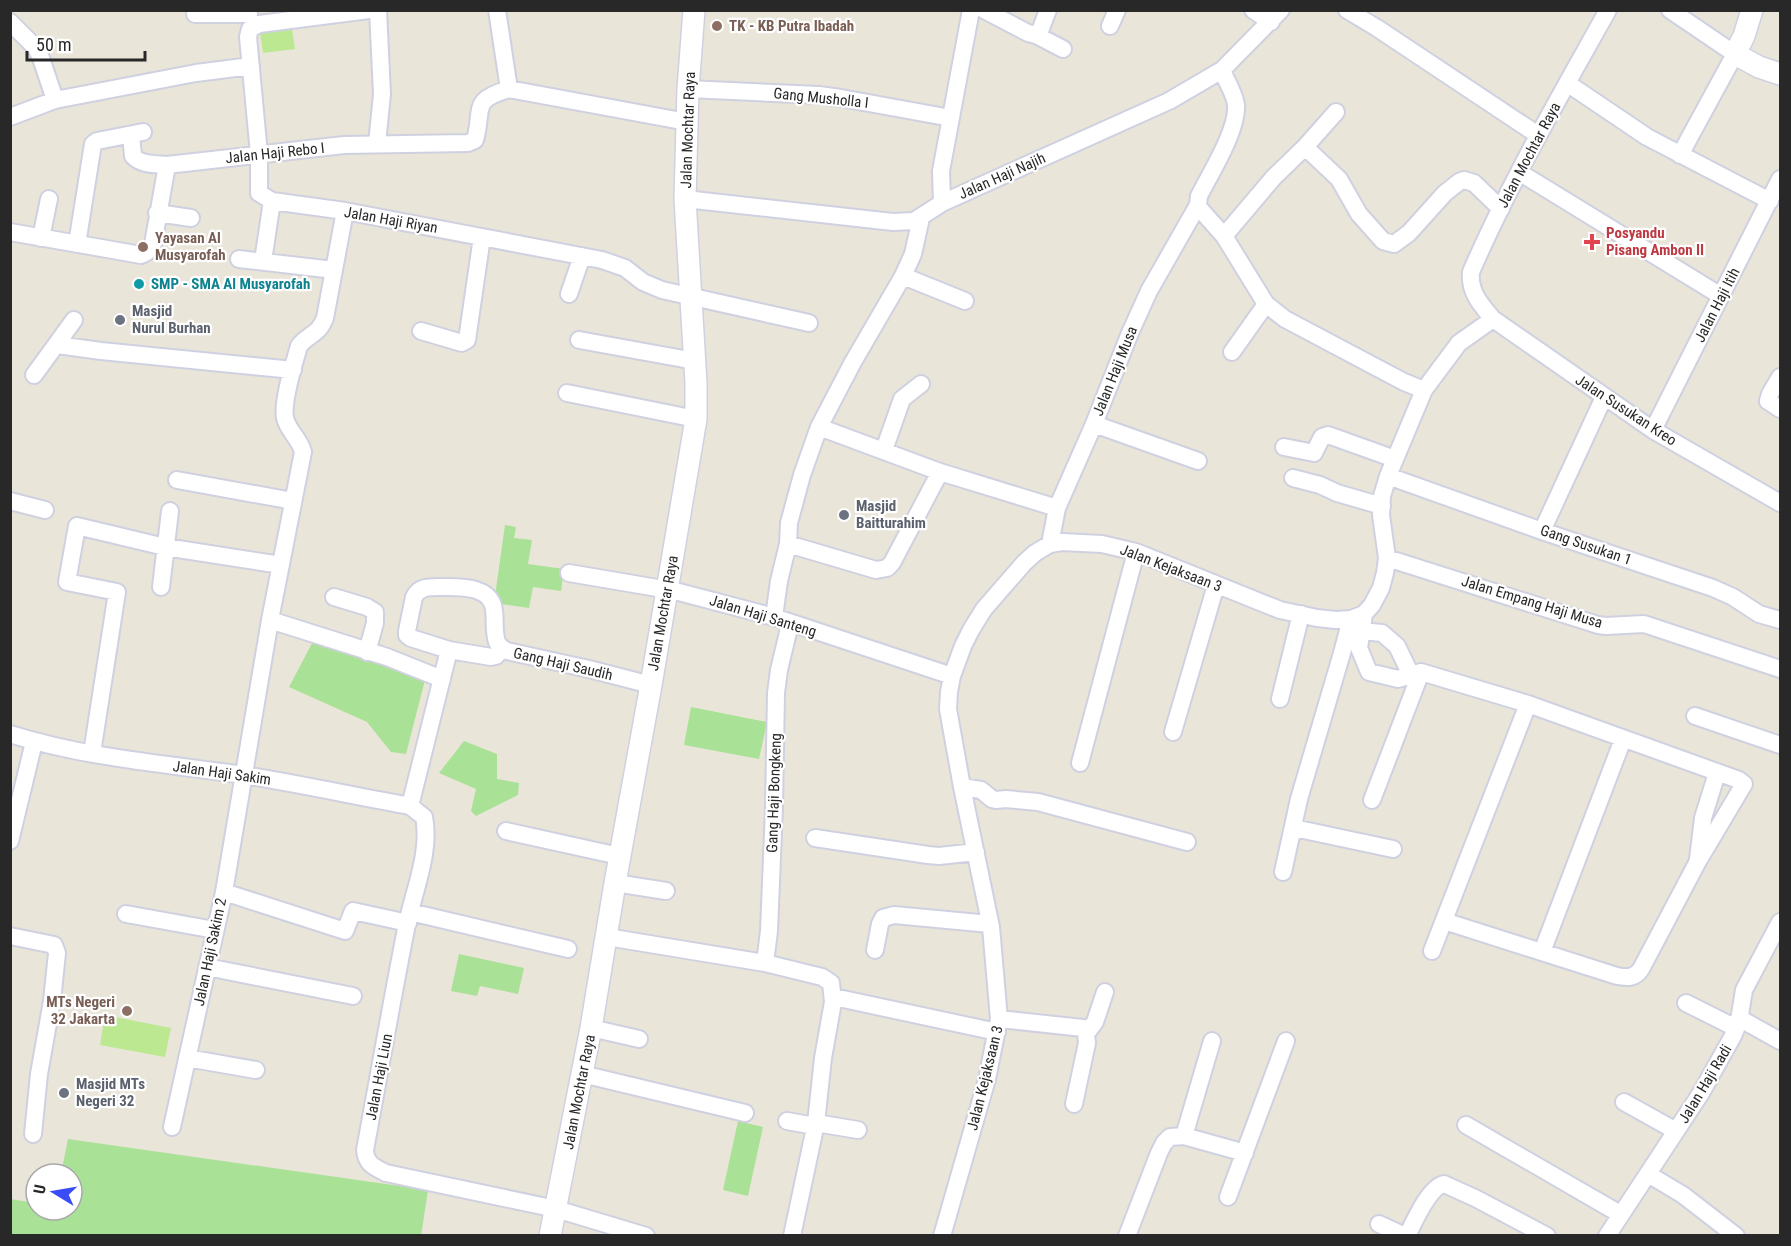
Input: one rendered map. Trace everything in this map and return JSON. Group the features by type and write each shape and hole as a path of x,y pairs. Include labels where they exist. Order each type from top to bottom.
{"street":[{"path":"195,14 252,19 369,10"},
{"path":"377,144 382,93 378,10"},
{"path":"497,10 509,89 687,122"},
{"name":"Jalan Mochtar Raya","path":"550,1236 591,1028 696,419 695,361 685,199 688,89 694,10"},
{"path":"942,203 941,171 971,10"},
{"path":"984,10 1063,48"},
{"path":"1036,35 1040,31 1048,10"},
{"path":"1110,26 1117,10"},
{"path":"1253,10 1276,16"},
{"path":"1347,10 1538,135"},
{"name":"Jalan Mochtar Raya","path":"1480,304 1472,288 1471,272 1538,135 1608,10"},
{"path":"1671,10 1735,54 1759,67 1780,74"},
{"path":"1680,155 1735,54 1752,10"},
{"name":"Jalan Haji Najih","path":"685,199 875,221 914,221 942,203 1169,101 1222,70 1276,16"},
{"path":"252,19 248,37 259,193 272,201 263,261"},
{"path":"10,22 36,48 55,100"},
{"path":"10,117 55,100 196,73 251,66"},
{"name":"Jalan Haji Musa","path":"1050,544 1057,508 1149,291 1198,205 1199,196 1224,147 1235,117 1236,103 1222,70"},
{"path":"1568,83 1647,137 1770,201"},
{"name":"Jalan Haji Rebo I","path":"77,244 93,144 97,141 137,133 135,159 146,163 167,165 344,145 472,142 476,136 478,113 482,102 494,94 509,89"},
{"name":"Gang Musholla I","path":"688,89 830,96 951,118"},
{"path":"1224,236 1274,177 1336,112"},
{"path":"1305,147 1339,179 1359,214 1383,241 1388,243 1394,244 1409,233 1445,194 1464,180 1474,183 1501,209"},
{"path":"10,232 141,255 150,250 153,244 167,165"},
{"path":"1519,172 1721,297"},
{"name":"Jalan Haji Itih","path":"1653,430 1780,179"},
{"path":"41,238 49,199"},
{"name":"Jalan Haji Riyan","path":"272,201 345,211 611,262 625,268 651,286 690,297 809,323"},
{"path":"1198,205 1224,236 1266,304 1285,319 1404,382 1424,390"},
{"name":"Jalan Haji Sakim 2","path":"172,1127 224,892 270,620 303,452 285,417 288,390 299,346 318,332 322,325 345,211"},
{"path":"157,213 191,218"},
{"path":"774,617 779,581 788,544 789,524 802,475 819,427 858,353 903,276 913,254 921,218"},
{"path":"421,331 458,342 464,343 467,340 482,237"},
{"path":"569,294 582,256"},
{"path":"239,259 334,270"},
{"path":"903,276 964,301"},
{"path":"1232,352 1266,304"},
{"name":"Jalan Susukan Kreo","path":"1480,304 1493,319 1653,430 1780,503"},
{"path":"1283,872 1299,799 1342,653 1359,621 1372,605 1381,588 1388,558 1382,522 1382,496 1388,476 1424,390 1459,343 1493,319"},
{"path":"34,375 74,320"},
{"path":"579,340 695,361"},
{"path":"57,345 293,370"},
{"path":"1780,377 1768,401 1780,410"},
{"path":"884,450 902,399 921,384"},
{"path":"567,393 696,419"},
{"path":"1542,531 1604,397"},
{"path":"1094,424 1198,462"},
{"path":"819,427 940,472 1057,508"},
{"path":"1284,447 1314,453 1322,437 1328,435 1395,459"},
{"path":"788,544 876,570 887,568 892,563 940,472"},
{"name":"Gang Susukan 1","path":"1388,476 1542,531 1713,588 1733,597 1759,614 1780,620"},
{"path":"1293,478 1382,506"},
{"path":"177,480 293,501"},
{"path":"10,501 45,510"},
{"path":"160,587 170,511"},
{"path":"93,753 117,592 67,582 77,526 165,547 281,565"},
{"name":"Jalan Kejaksaan 3","path":"942,1236 987,1079 998,1026 990,924 948,709 952,676 963,646 984,609 1024,563 1050,544 1062,542 1102,544 1136,552 1280,610 1317,618 1359,621 1382,633 1397,646 1416,673"},
{"path":"1080,763 1136,552"},
{"name":"Jalan Empang Haji Musa","path":"1388,558 1598,625 1644,624 1780,669"},
{"name":"Jalan Haji Santeng","path":"569,573 667,588 774,617 952,676"},
{"path":"1173,732 1216,585"},
{"name":"Gang Haji Saudih","path":"449,650 407,635 414,597 420,589 431,587 474,589 481,592 492,603 495,611 497,642 507,651 651,685"},
{"path":"334,597 367,607 375,612 375,623 367,652"},
{"path":"1280,699 1301,614"},
{"path":"270,620 387,657 442,679"},
{"path":"1359,621 1359,648 1369,672 1398,679 1416,673 1528,704 1741,780 1744,786 1698,863 1641,969 1635,975 1624,978 1444,921"},
{"name":"Gang Haji Bongkeng","path":"765,963 769,931 776,693 790,624"},
{"path":"410,806 449,650 491,657 496,656 502,648"},
{"path":"1372,800 1416,673"},
{"path":"1432,951 1528,704"},
{"path":"1695,716 1780,745"},
{"name":"Jalan Haji Sakim","path":"10,734 34,742 93,753 243,775 410,806"},
{"path":"1542,952 1623,739"},
{"path":"10,841 34,742"},
{"path":"1698,863 1702,818 1717,772"},
{"path":"962,787 981,790 996,800 1038,802 1187,842"},
{"name":"Jalan Haji Liun","path":"410,806 424,817 427,831 365,1150 368,1163 386,1173 556,1209 646,1236"},
{"path":"1294,828 1393,849"},
{"path":"506,831 619,856"},
{"path":"815,838 939,856 976,852"},
{"path":"615,883 666,891"},
{"path":"224,892 345,931 352,911 409,917 568,949"},
{"path":"126,914 215,930"},
{"path":"875,950 880,924 883,918 888,916 990,924"},
{"name":"Jalan Haji Radi","path":"1607,1236 1701,1092 1738,1023 1744,990 1780,922"},
{"path":"10,936 54,945 57,953 52,1001 39,1074 33,1134"},
{"path":"607,937 765,963 822,977 831,983 833,1002 815,1125 792,1236"},
{"path":"207,967 353,996"},
{"path":"1086,1034 1095,1022 1105,992"},
{"path":"833,1002 836,999 843,999 998,1026 1080,1027 1086,1034 1087,1043 1074,1104"},
{"path":"1686,1003 1780,1041"},
{"path":"591,1028 639,1040"},
{"path":"1184,1136 1212,1041"},
{"path":"1228,1197 1286,1041"},
{"path":"187,1058 256,1070"},
{"path":"582,1074 745,1113"},
{"path":"1624,1102 1676,1131"},
{"path":"788,1121 858,1130"},
{"path":"1466,1125 1620,1214"},
{"path":"1127,1236 1164,1143 1170,1137 1184,1136 1245,1153"},
{"path":"1648,1174 1683,1195 1736,1236"},
{"path":"1378,1224 1406,1236 1436,1188 1444,1184 1547,1236"}],"green space":[{"path":"292,29 295,49 263,53 260,33"},
{"path":"505,525 516,527 514,538 532,540 528,564 564,569 561,591 533,587 529,608 494,603"},
{"path":"318,632 426,676 406,754 391,752 367,722 289,687"},
{"path":"691,707 767,722 759,759 684,745"},
{"path":"464,741 497,754 497,779 519,783 518,795 476,816 471,811 476,789 439,773"},
{"path":"459,954 524,968 518,994 480,986 477,996 451,991"},
{"path":"105,1015 171,1028 165,1057 100,1045"},
{"path":"738,1121 763,1127 748,1196 723,1190"},
{"path":"68,1139 428,1190 421,1236 11,1235 10,1199 24,1201 24,1222 84,1222 84,1162 63,1162"}],"place":[{"name":"TK - KB Putra Ibadah","path":"717,26"},
{"name":"Posyandu Pisang Ambon II","path":"1592,242"},
{"name":"Yayasan Al Musyarofah","path":"143,247"},
{"name":"SMP - SMA Al Musyarofah","path":"139,284"},
{"name":"Masjid Nurul Burhan","path":"120,320"},
{"name":"Masjid Baitturahim","path":"844,515"},
{"name":"MTs Negeri 32 Jakarta","path":"127,1011"},
{"name":"Masjid MTs Negeri 32","path":"64,1093"}]}
